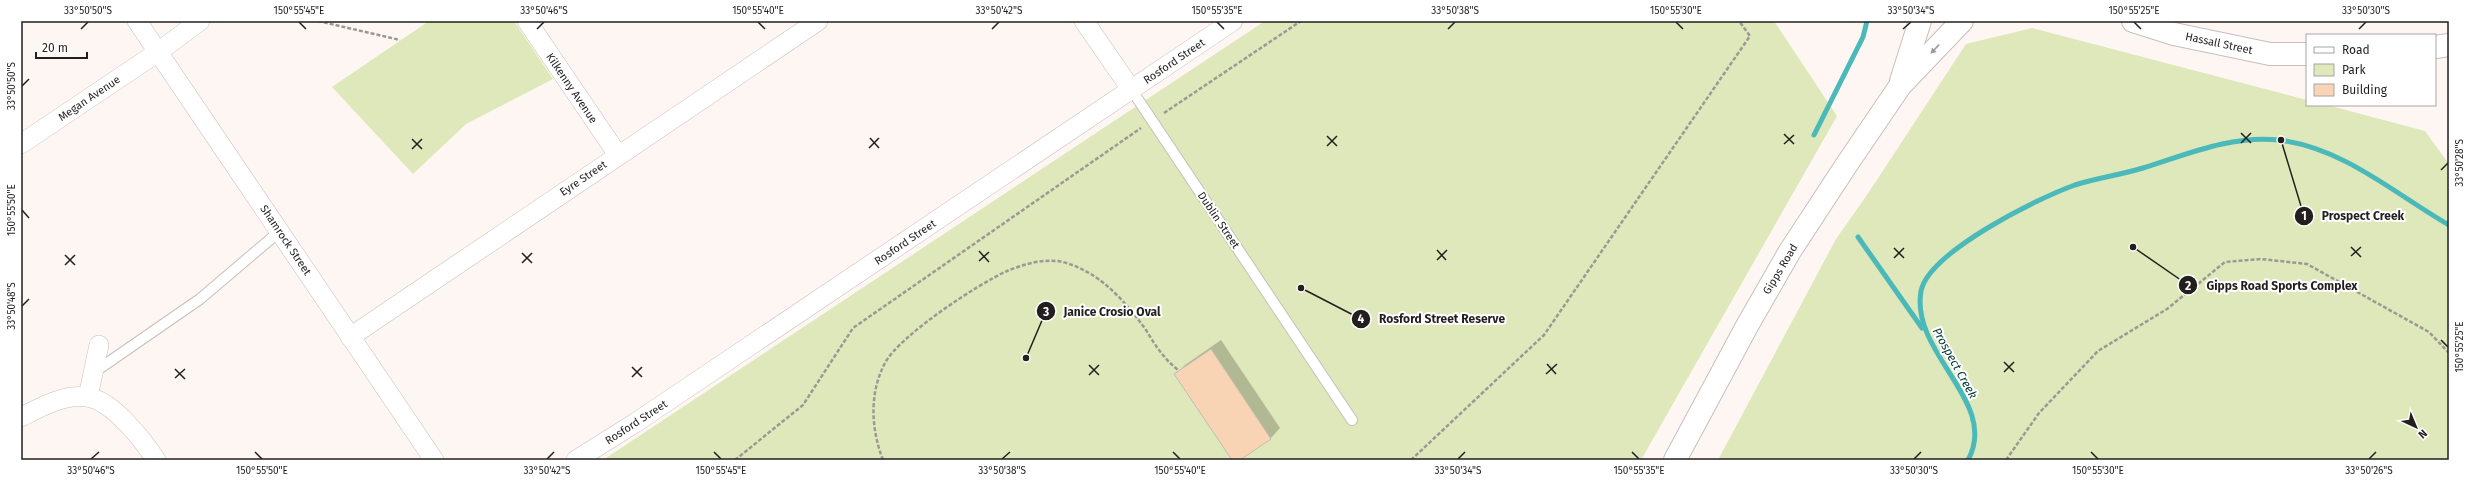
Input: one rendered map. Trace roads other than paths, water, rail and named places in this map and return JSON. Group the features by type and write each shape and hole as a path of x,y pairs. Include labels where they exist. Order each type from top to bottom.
{"main road":[{"name":"Gipps Road","path":"1900,86 1920,21"},
{"name":"Gipps Road","path":"1675,460 1730,356 1790,251 1900,86 1962,21"},
{"name":"Hassall Street","path":"2133,21 2174,34 2270,54 2306,54"},
{"path":"2436,47 2449,45"}],"street":[{"name":"Shamrock Street","path":"137,21 280,230 350,337 434,460"},
{"name":"Megan Avenue","path":"21,144 158,52 200,21"},
{"name":"Kilkenny Avenue","path":"527,21 618,154"},
{"name":"Dublin Street","path":"1084,21 1131,89"},
{"name":"Rosford Street","path":"576,460 642,419 1233,21"},
{"name":"Eyre Street","path":"350,337 809,23"},
{"path":"88,397 100,345"},
{"path":"21,417 52,401 88,397 110,408 127,422 156,460"}],"lane":[{"name":"Dublin Street","path":"1131,89 1352,420"},
{"path":"93,373 200,299 280,230"}],"waterway":[{"path":"1814,135 1863,37 1867,21"},
{"name":"Prospect Creek","path":"1968,460 1975,439 1973,418 1964,398 1928,336 1921,314 1921,291 1928,276 1943,260 1963,244 1987,228 2036,202 2075,185 2134,170 2210,147 2244,140 2279,140 2303,145 2325,152 2347,162 2449,225"},
{"path":"1858,237 1922,328"}],"place":[{"name":"Prospect Creek","path":"2281,140"},
{"name":"Gipps Road Sports Complex","path":"2133,247"},
{"name":"Rosford Street Reserve","path":"1301,288"},
{"name":"Janice Crosio Oval","path":"1026,358"}]}
